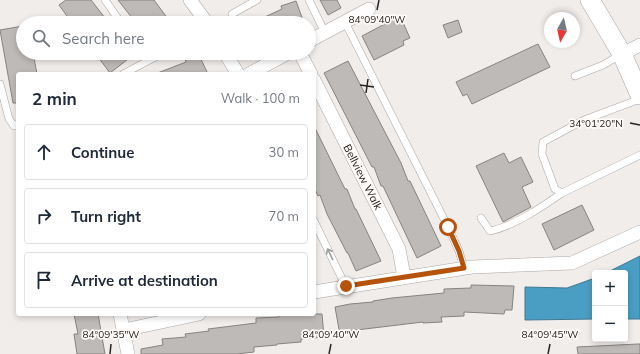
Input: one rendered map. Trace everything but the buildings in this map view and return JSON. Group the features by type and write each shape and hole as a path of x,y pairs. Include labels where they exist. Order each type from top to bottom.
{"main road":[{"path":"590,0 622,54 640,95"}],"street":[{"path":"190,0 202,16"},
{"path":"316,38 369,9"},
{"path":"622,54 640,45"},
{"path":"229,60 237,72"},
{"path":"253,72 275,60"},
{"path":"304,60 310,72"},
{"name":"Bellview Walk","path":"316,84 399,249 404,277"},
{"path":"316,292 472,267 572,264 640,232"},
{"path":"120,316 128,354"},
{"path":"124,330 179,316"}],"lane":[{"path":"105,0 116,16"},
{"path":"232,14 257,0"},
{"path":"309,0 325,33"},
{"path":"345,22 448,227 459,251 464,268"},
{"path":"575,76 603,65 622,54"},
{"path":"127,72 148,60"},
{"path":"0,84 9,119 14,126 16,125"},
{"path":"562,193 556,189 542,154 543,142 584,120 640,99"},
{"path":"481,218 490,231 501,229 544,206 562,193 640,155"},
{"path":"316,224 346,286"}],"water":[{"path":"640,256 640,319 628,319 628,270 612,270"},
{"path":"592,279 592,319 525,320 525,287 567,288"}],"route":[{"path":"346,286 464,268 459,251 448,227"}]}
